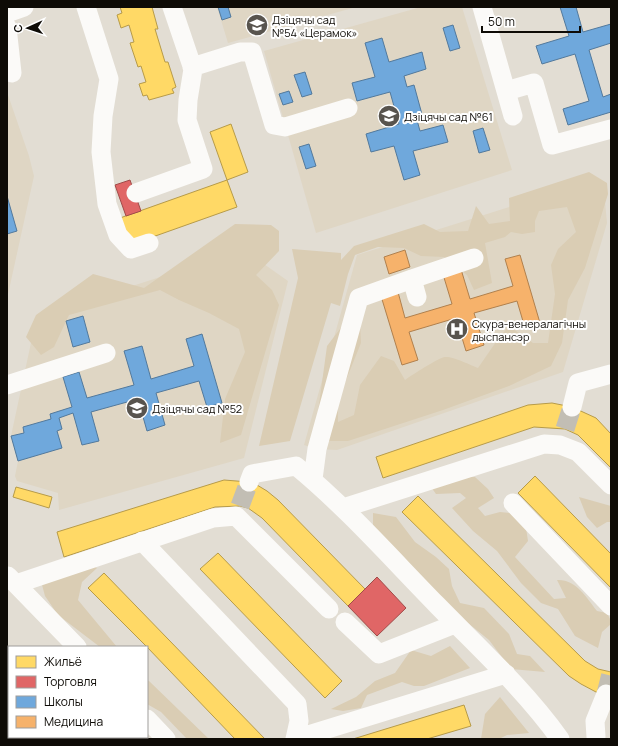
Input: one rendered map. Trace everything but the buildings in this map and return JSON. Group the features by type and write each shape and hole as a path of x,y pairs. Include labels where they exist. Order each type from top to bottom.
{"street":[{"path":"7,13 24,7"},
{"path":"86,7 109,79 103,116 101,152 107,204 118,234 131,249 149,243"},
{"path":"136,193 203,170 187,120 188,100 193,69 172,7"},
{"path":"482,7 513,116"},
{"path":"7,27 12,73"},
{"path":"192,67 240,52 252,52 274,125 285,127 348,108"},
{"path":"506,91 534,83 552,145 611,129"},
{"path":"313,479 317,449 359,298 474,258"},
{"path":"412,279 417,297"},
{"path":"7,385 106,353"},
{"path":"572,407 578,383 611,374"},
{"path":"343,508 563,437 611,485"},
{"path":"249,482 252,474 296,466 313,479 506,674 560,739"},
{"path":"513,503 611,606"},
{"path":"76,646 11,579 238,511 329,609"},
{"path":"142,541 298,704 299,721 295,739 506,674"},
{"path":"345,622 379,654 456,624"},
{"path":"599,737 595,721 606,694"},
{"path":"148,720 166,739"}],"shaded area":[{"name":"Дзіцячы сад №54 «Церамок»","path":"217,7 356,7 228,43"},
{"name":"Дзіцячы сад №61","path":"421,7 462,7 512,170 316,233 264,51"},
{"path":"7,92 29,156 34,176 7,299"},
{"path":"589,172 607,183 608,194 585,268 568,300 562,343 551,366 509,386 443,410 348,441 314,441 327,346 346,321 360,322 361,343 338,400 338,422 354,415 360,385 381,356 394,361 405,380 431,363 445,357 457,359 478,368 509,326 533,343 548,343 555,294 551,265 558,249 576,232 567,207 539,211 535,221 535,232 522,234 511,232 505,237 485,243 492,283 474,290 467,275 444,257 421,256 404,248 378,247 355,255 348,274 340,306 331,303 290,441 259,446 298,278 292,249 341,253 341,260 354,246 424,224 440,232 468,231 476,206 489,224 510,221 509,198"},
{"name":"Скура-венералагічны дыспансэр","path":"525,202 605,202 607,223 563,372 337,450 317,449 304,445 357,255"},
{"path":"235,224 271,225 279,231 279,251 256,275 272,290 279,305 241,435 220,443 225,399 245,352 239,329 160,290 69,315 54,347 41,355 26,337 36,315 93,274 144,288"},
{"name":"Дзіцячы сад №52","path":"244,250 288,281 244,458 59,510 58,493 17,481 15,476 18,461 11,436 35,324 64,308"},
{"path":"459,477 475,477 488,489 494,498 478,508 485,516 500,512 510,513 526,528 528,541 515,557 554,599 566,598 557,580 564,580 570,582 580,590 597,611 607,613 611,624 602,632 598,648 575,636 558,609 541,603 521,583 497,551 473,531 452,508 466,498 460,493 436,494 431,487"},
{"path":"579,497 611,506 611,522 607,522 597,528 587,517"},
{"path":"373,513 396,517 415,542 436,557 449,569 452,586 460,603 484,608 509,634 517,654 530,656 545,672 511,669 489,640 458,615 373,528"},
{"path":"89,564 97,568 82,582 78,600 116,646 99,646 58,615 45,596 41,581"},
{"path":"450,646 470,668 424,686 414,686 402,682 367,695 361,708 343,711 331,709 356,697 375,681 395,673 411,650 431,656"},
{"path":"148,680 209,739 187,739 161,712 148,705"},
{"path":"500,697 529,733 507,735 499,739 481,739 485,714"},
{"path":"58,738 138,738 138,739 56,739"}],"tunnel":[{"path":"565,429 572,407"},
{"path":"240,506 249,482"},
{"path":"606,694 611,674"}],"place":[{"name":"Дзіцячы сад №54 «Церамок»","path":"257,25"},
{"name":"Дзіцячы сад №61","path":"389,116"},
{"name":"Скура-венералагічны дыспансэр","path":"457,329"},
{"name":"Дзіцячы сад №52","path":"137,408"}]}
